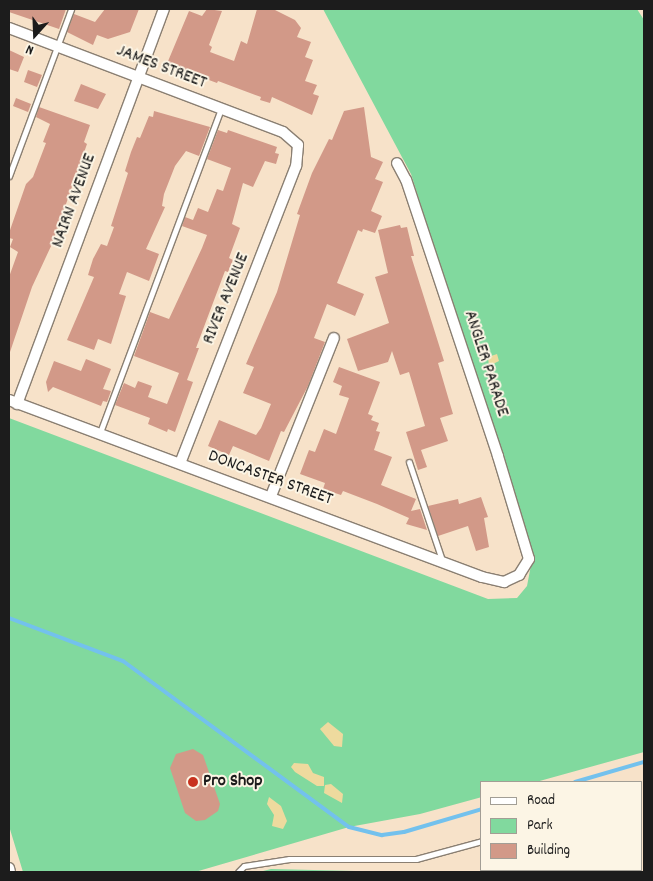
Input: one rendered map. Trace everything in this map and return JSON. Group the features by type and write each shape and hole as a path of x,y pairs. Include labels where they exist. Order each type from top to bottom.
{"street":[{"name":"NAIRN AVENUE","path":"13,402 164,9"},
{"name":"JAMES STREET","path":"9,28 288,134 298,145"},
{"name":"RIVER AVENUE","path":"180,464 296,166 298,145"},
{"name":"ANGLER PARADE","path":"397,163 406,180 486,420 529,559 519,575"},
{"path":"271,496 334,338"},
{"name":"DONCASTER STREET","path":"13,402 99,435 271,496 442,560 482,577 504,582 519,575"},
{"path":"9,868 10,872"}],"lane":[{"path":"9,176 72,9"},
{"path":"99,435 221,108"},
{"path":"409,462 442,560"},
{"path":"238,872 244,866 289,858 416,859 480,843"}],"green space":[{"path":"323,9 637,9 644,20 644,752 540,781 480,781 480,798 420,814 349,827 195,872 23,872 9,826 9,418 488,599 517,598 527,586 532,560 411,174"},
{"path":"271,869 398,872 259,872"}],"sand":[{"path":"497,354 499,361 489,366 488,357"},
{"path":"328,722 343,734 342,747 334,746 320,729"},
{"path":"294,763 308,764 313,773 324,777 324,786 317,786 295,772 291,767"},
{"path":"331,784 343,794 342,803 324,793 325,785"},
{"path":"269,797 281,806 287,821 283,829 272,826 274,815 267,804"}],"building":[{"path":"9,9 66,9 59,29 9,12"},
{"path":"105,9 139,9 130,32 108,39 97,35 93,45 67,32 74,14 95,22"},
{"path":"207,9 222,11 209,45 212,47 210,52 234,61 241,41 247,44 257,9 273,9 295,20 301,28 297,37 311,42 305,57 313,60 305,81 317,85 313,94 319,96 312,115 272,97 270,103 260,100 261,97 218,81 217,83 198,76 196,81 192,80 181,76 183,73 166,66 189,11 202,16"},
{"path":"9,50 24,57 18,72 9,69"},
{"path":"28,70 42,75 37,87 24,82"},
{"path":"81,84 106,94 98,109 74,101"},
{"path":"16,98 31,104 28,112 13,106"},
{"path":"39,107 90,125 84,142 87,144 52,244 32,287 10,352 9,277 18,252 10,247 13,239 9,238 9,233 26,184 33,177 46,143 43,142 50,124 36,117"},
{"path":"364,107 371,157 383,162 375,179 383,182 371,211 382,216 375,233 363,229 362,232 358,230 337,283 364,294 355,316 327,304 314,338 325,342 308,386 284,432 281,431 269,461 233,446 229,455 208,446 219,420 256,435 271,404 243,393 254,367 246,364 277,292 300,215 297,214 312,173 329,139 332,140 344,111"},
{"path":"154,111 210,127 199,156 186,151 175,166 164,194 162,206 165,207 146,249 159,254 149,281 127,272 119,294 126,296 111,344 98,339 94,350 67,340 94,277 88,275 93,259 101,244 107,246 114,227 111,226 128,173 125,171 131,152 137,137 140,138 149,116 153,117"},
{"path":"218,130 227,133 228,130 277,147 275,153 279,154 276,164 265,161 253,187 243,183 232,224 240,228 229,258 233,260 228,272 225,271 196,348 199,348 187,380 193,382 175,432 168,429 167,432 148,424 150,418 115,405 124,383 135,388 138,381 152,386 148,397 167,404 179,373 134,356 150,312 169,319 207,235 182,226 185,217 193,220 198,208 208,212 217,189 223,191 231,168 207,159"},
{"path":"400,225 401,228 407,227 414,256 411,256 444,361 438,363 453,414 440,418 448,441 421,450 427,467 418,470 406,432 425,426 409,372 400,375 392,351 388,362 358,371 347,339 389,323 375,277 388,273 378,230"},
{"path":"86,359 111,369 103,389 111,391 107,402 103,401 101,406 53,387 48,392 46,382 54,361 81,371"},
{"path":"339,367 380,382 368,414 373,416 371,420 379,423 376,431 380,432 374,450 392,457 381,485 416,499 411,511 420,509 427,530 406,524 409,518 377,504 343,491 341,495 323,489 325,483 300,474 309,450 315,452 324,429 336,434 349,398 339,395 342,386 333,382"},
{"path":"481,497 488,517 484,518 489,547 476,551 468,526 438,536 428,506 458,499 459,504"},
{"name":"Pro Shop","path":"193,749 203,755 220,804 218,811 205,820 196,821 185,813 170,768 176,754"}],"waterway":[{"path":"9,618 123,661 349,827 382,835 404,832 480,810"},
{"path":"578,781 644,762"}],"place":[{"name":"Pro Shop","path":"193,782"}]}
